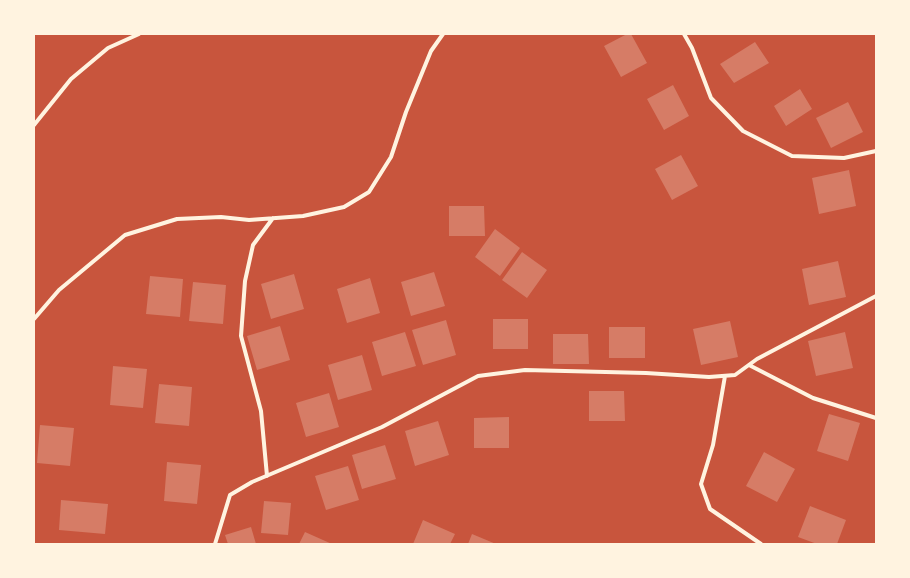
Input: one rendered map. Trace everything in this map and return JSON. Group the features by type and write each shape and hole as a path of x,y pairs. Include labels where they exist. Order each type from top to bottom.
{"lane":[{"path":"34,125 71,79 108,48 139,34"},
{"path":"34,320 59,290 125,235 176,219 221,217 249,220 303,216 344,207 369,192 391,157 406,112 431,51 444,34"},
{"path":"684,34 692,48 711,98 743,131 792,156 844,158 876,151"},
{"path":"267,476 261,411 241,336 245,281 254,245 272,218"},
{"path":"215,544 230,495 267,476 382,427 478,376 525,370 646,373 709,377 735,375 749,365 876,296"},
{"path":"749,365 813,398 876,418"},
{"path":"725,376 713,445 701,484 710,509 761,544"}],"building":[{"path":"627,34 631,34 647,63 621,77 604,46"},
{"path":"755,42 769,63 734,83 720,64"},
{"path":"673,85 689,116 664,130 647,99"},
{"path":"800,89 812,109 786,126 774,106"},
{"path":"848,102 863,132 831,148 816,118"},
{"path":"681,155 698,186 672,200 655,169"},
{"path":"849,170 856,206 819,214 812,178"},
{"path":"449,206 484,206 485,236 449,236"},
{"path":"495,229 520,248 500,276 475,257"},
{"path":"522,252 547,270 527,298 502,280"},
{"path":"838,261 846,297 809,305 802,269"},
{"path":"434,272 445,306 411,316 401,282"},
{"path":"294,274 304,309 271,319 261,284"},
{"path":"150,276 183,279 180,317 146,314"},
{"path":"370,278 380,313 347,323 337,289"},
{"path":"193,282 226,285 223,324 189,321"},
{"path":"493,319 528,319 528,349 493,349"},
{"path":"446,320 456,355 423,365 412,330"},
{"path":"730,321 738,357 701,365 693,329"},
{"path":"280,326 290,360 257,370 247,336"},
{"path":"609,327 645,327 645,358 609,358"},
{"path":"405,332 416,366 382,376 372,342"},
{"path":"845,332 853,368 816,376 808,341"},
{"path":"553,334 588,334 589,364 553,364"},
{"path":"362,355 372,390 338,400 328,365"},
{"path":"113,366 147,369 143,408 110,405"},
{"path":"159,384 192,387 189,426 155,423"},
{"path":"589,391 624,391 625,421 589,421"},
{"path":"329,393 339,427 306,437 296,403"},
{"path":"829,414 860,423 848,461 817,451"},
{"path":"509,417 509,448 474,448 474,418"},
{"path":"438,421 449,455 415,466 405,431"},
{"path":"40,425 74,428 70,466 37,463"},
{"path":"385,445 396,479 362,489 352,455"},
{"path":"764,452 795,469 777,502 746,486"},
{"path":"167,462 201,465 197,504 164,501"},
{"path":"348,466 359,500 326,510 315,476"},
{"path":"61,500 108,504 105,534 59,530"},
{"path":"264,501 291,503 288,535 261,533"},
{"path":"810,506 846,520 837,544 817,544 798,537"},
{"path":"423,520 455,534 450,544 413,544"},
{"path":"251,527 256,544 228,544 225,535"},
{"path":"305,532 332,544 299,544"},
{"path":"472,534 496,544 468,544"}]}
